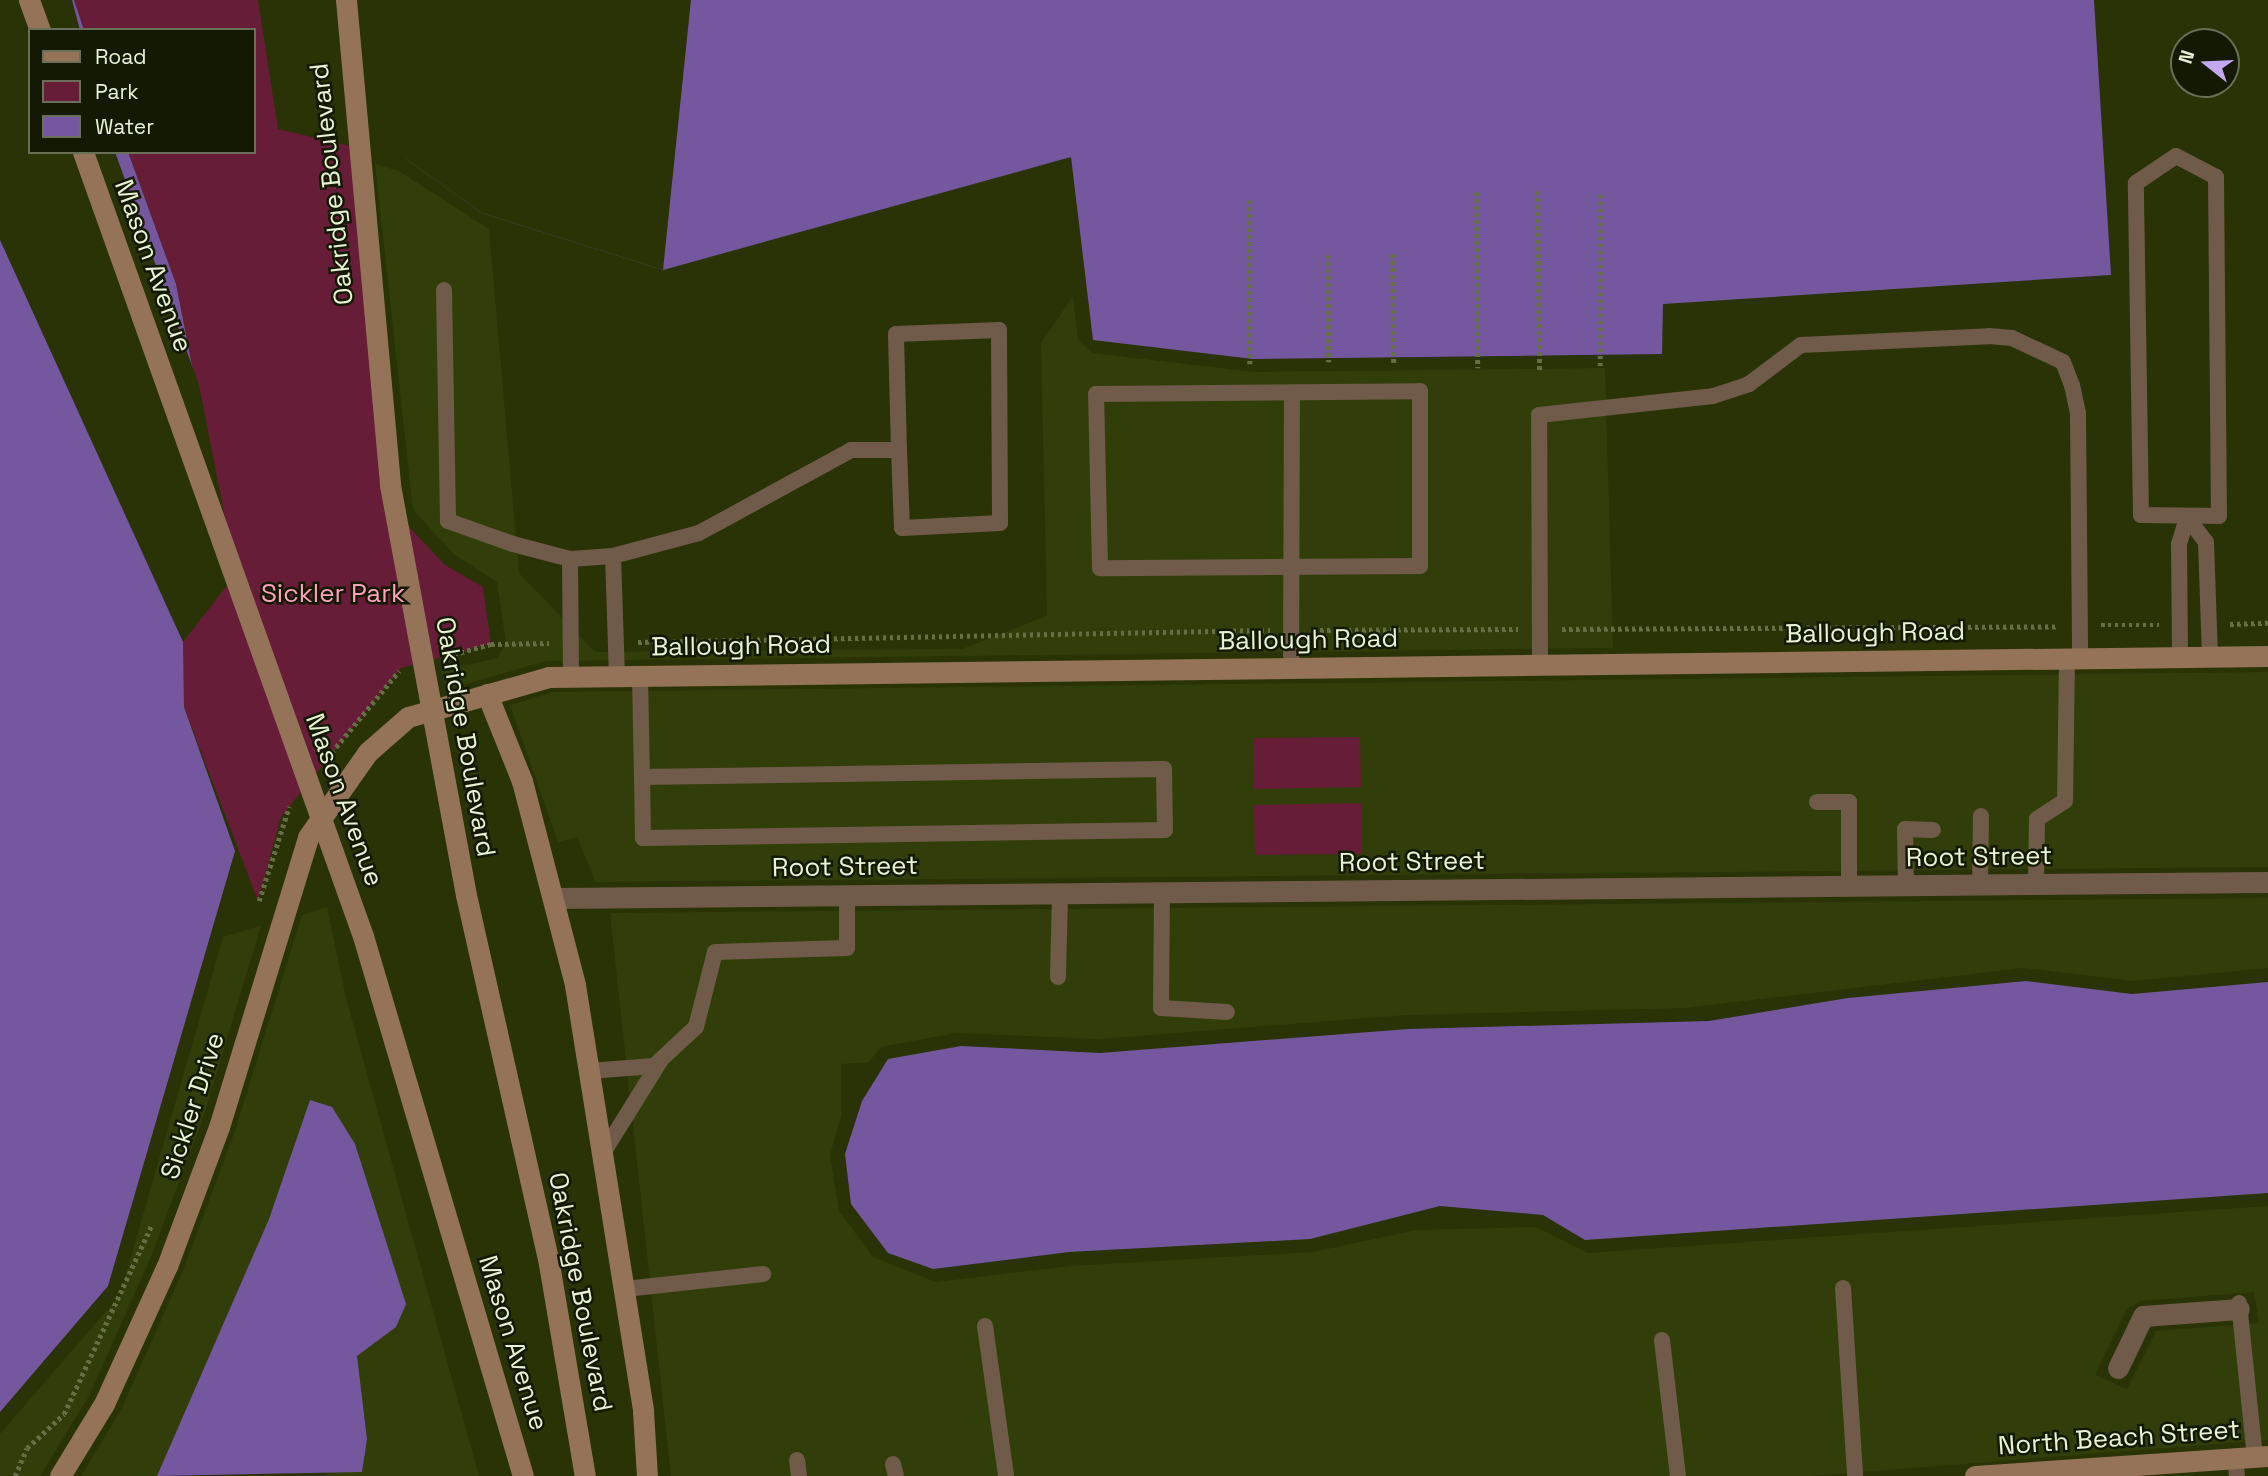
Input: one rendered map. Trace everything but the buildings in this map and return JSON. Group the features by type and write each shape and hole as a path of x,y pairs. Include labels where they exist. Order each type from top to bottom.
{"street":[{"path":"29,0 39,28"},
{"name":"Oakridge Boulevard","path":"346,0 390,485 466,895 549,1264 585,1476"},
{"name":"Mason Avenue","path":"84,154 363,936 523,1476"},
{"name":"Ballough Road","path":"368,752 408,718 487,694 571,676 2268,656"},
{"path":"487,694 522,781 557,898 625,1289 648,1476"},
{"name":"Sickler Drive","path":"60,1476 104,1404 167,1266 219,1127 307,837 368,752"},
{"name":"Root Street","path":"557,898 2268,882"},
{"path":"2118,1368 2143,1316 2239,1306"},
{"name":"North Beach Street","path":"1975,1476 2249,1462"}],"lane":[{"path":"2176,156 2216,177 2219,516 2187,517 2141,515 2136,183 2176,156"},
{"path":"444,290 449,521 570,559 613,555 699,533 851,450 900,450"},
{"path":"999,330 1000,523 902,528 900,450 896,334 999,330"},
{"path":"1540,665 1539,415 1713,396 1749,384 1801,345 1989,335 2012,338 2063,362 2078,413 2073,659 2065,801 2037,819 2036,884"},
{"path":"1420,391 1420,566 1100,568 1096,394 1292,393 1420,391"},
{"path":"1291,668 1292,393"},
{"path":"2187,517 2206,542 2210,657"},
{"path":"2180,657 2179,544 2187,517"},
{"path":"613,555 617,676"},
{"path":"570,559 571,676"},
{"path":"640,675 643,838 1165,830 1164,769 642,777"},
{"path":"1817,802 1849,802 1849,886"},
{"path":"1980,885 1982,816"},
{"path":"1906,886 1905,829 1933,830"},
{"path":"1162,892 1161,1008 1227,1012"},
{"path":"1058,977 1060,893"},
{"path":"603,1153 658,1062 696,1027 715,952 847,948 847,895"},
{"path":"589,1070 658,1062"},
{"path":"625,1289 763,1274"},
{"path":"1843,1288 1856,1476"},
{"path":"2239,1306 2249,1462"},
{"path":"985,1326 1006,1476"},
{"path":"1662,1340 1678,1476"}],"path":[{"path":"1538,191 1539,370"},
{"path":"1600,191 1600,366"},
{"path":"1477,192 1478,368"},
{"path":"1250,200 1251,364"},
{"path":"1393,254 1394,363"},
{"path":"1328,255 1329,362"}],"shaded area":[{"path":"375,164 399,171 489,229 519,573 595,652 962,649 1047,616 1041,343 1073,296 1078,340 1093,353 1254,372 1605,368 1613,648 547,661 445,690 442,671 497,658 506,643 497,582 455,555 413,510"},
{"path":"2268,672 2268,867 596,882 577,837 558,842 510,705 553,692"},
{"path":"2268,898 2268,968 2133,981 2023,968 1685,1008 1406,1015 1099,1039 956,1033 881,1047 869,1062 841,1064 841,1116 830,1155 839,1211 873,1257 936,1282 1071,1266 1313,1252 1416,1230 1536,1227 1588,1253 2268,1206 2268,1440 1810,1476 671,1476 610,913","holes":["2254,1292 2259,1323 2156,1331 2127,1389 2095,1375 2127,1309 2140,1301"]},
{"path":"327,907 346,998 479,1476 325,1476 367,1439 357,1356 396,1327 303,1116 301,1137 269,1219 157,1476 81,1476 121,1410 183,1271 235,1131 302,915"},
{"path":"261,926 202,1121 150,1259 89,1396 40,1476 0,1476 0,1434 120,1295 223,937"}],"green space":[{"name":"Sickler Park","path":"74,0 261,0 356,144 395,512 445,565 483,587 491,644 401,668 281,817 258,901 184,707 183,642 233,574 176,284 129,154 256,154 256,28 83,28"},
{"path":"1360,737 1361,787 1254,789 1253,738"},
{"path":"1361,803 1362,854 1255,855 1254,805"}],"water":[{"path":"0,0 74,0 83,28 28,28 28,154 129,154 176,284 233,574 183,642 184,707 235,851 108,1286 0,1412"},
{"path":"261,0 2094,0 2111,275 1663,304 1662,354 1253,359 1093,340 1071,157 663,270 482,213 406,159"},
{"path":"2026,981 2132,994 2268,982 2268,1193 1585,1240 1543,1215 1440,1206 1310,1239 1069,1252 933,1269 888,1253 851,1204 845,1154 862,1101 888,1059 961,1046 1100,1053 1408,1029 1709,1021 1848,998"},
{"path":"310,1100 332,1107 355,1144 406,1304 396,1327 357,1356 367,1439 362,1472 157,1476 269,1219"}],"pier":[{"path":"0,0 72,0 79,28 28,28 28,154 116,154 199,385 236,574 183,642 0,240"},
{"path":"258,0 691,0 663,270 482,213 406,159 278,129"}]}
